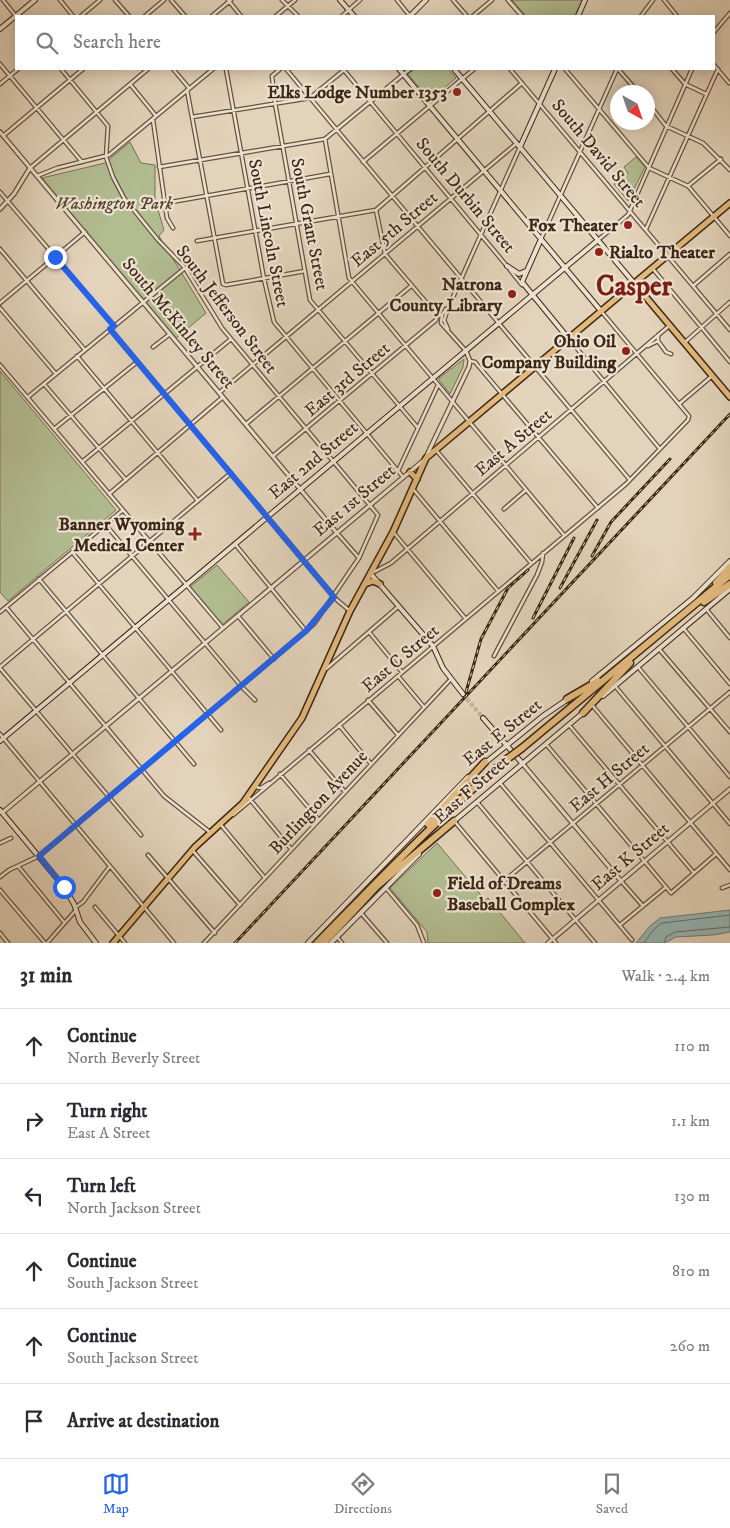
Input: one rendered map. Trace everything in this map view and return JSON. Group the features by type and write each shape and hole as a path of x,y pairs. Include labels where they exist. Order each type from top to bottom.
{"highway":[{"path":"702,601 730,567"},
{"path":"326,942 373,890 436,827 523,749 702,601 730,575"},
{"path":"702,601 730,580"},
{"path":"702,601 730,589"},
{"path":"567,699 629,662"},
{"path":"582,712 629,662"},
{"path":"401,855 451,808 509,761"},
{"path":"316,943 401,855 485,762"},
{"path":"373,890 454,821"},
{"path":"309,943 336,923"}],"main road":[{"path":"17,15 35,0"},
{"path":"340,0 353,15"},
{"path":"410,15 426,0"},
{"path":"578,15 585,0"},
{"path":"0,29 15,17"},
{"path":"399,70 601,311"},
{"path":"455,70 730,397"},
{"path":"519,145 555,70"},
{"name":"East 1st Street","path":"426,458 730,203"},
{"path":"527,290 522,278 528,270 541,240"},
{"name":"East 2nd Street","path":"1,738 37,711 300,489 566,269 598,240"},
{"path":"507,266 519,274 528,270"},
{"name":"South Durbin Street","path":"527,290 568,338"},
{"path":"113,943 192,850 249,799 255,787 302,718 350,611 392,532 426,458"},
{"path":"410,472 417,479"},
{"name":"East E Street","path":"309,943 367,884 448,796 485,762 605,672 693,598 730,562"},
{"path":"370,573 433,646 450,679 463,694"},
{"path":"364,584 373,581 380,584"},
{"name":"East F Street","path":"326,942 337,937 385,887 476,801 730,589"},
{"path":"483,718 522,763"},
{"path":"1,813 64,887 82,924 96,943"}],"street":[{"path":"3,0 15,15"},
{"path":"60,0 72,15"},
{"path":"82,15 100,0"},
{"path":"115,0 128,15"},
{"path":"146,15 164,0"},
{"path":"171,0 184,15"},
{"path":"282,0 297,15"},
{"path":"277,15 295,0"},
{"path":"343,15 360,0"},
{"path":"396,0 408,15"},
{"path":"453,0 466,15"},
{"path":"474,15 492,0"},
{"path":"508,0 521,15"},
{"path":"643,15 653,0"},
{"path":"664,0 677,15"},
{"path":"213,15 229,1 241,15"},
{"path":"715,31 730,13"},
{"path":"0,64 82,162"},
{"path":"715,66 729,83"},
{"path":"646,229 718,69"},
{"path":"0,84 17,70"},
{"path":"61,70 97,112 109,130 106,157"},
{"path":"3,136 82,70"},
{"path":"0,209 8,202 30,168 147,70"},
{"path":"174,70 188,90 206,196 224,285 305,271"},
{"path":"37,176 57,168 106,157 212,70"},
{"name":"South Lincoln Street","path":"226,70 271,314 286,337 403,477"},
{"name":"South Grant Street","path":"279,70 272,76 275,103 310,300 418,428"},
{"path":"287,70 460,278 478,296 630,480"},
{"path":"192,117 310,98 343,70"},
{"name":"South Durbin Street","path":"345,70 527,290"},
{"path":"159,167 326,139 409,70"},
{"path":"363,162 473,70"},
{"name":"South David Street","path":"511,70 631,210 730,330"},
{"path":"566,70 649,168 688,186 730,236"},
{"path":"541,240 618,70"},
{"path":"619,70 632,85"},
{"path":"673,70 685,84 706,94"},
{"path":"598,240 611,231 631,210 692,70"},
{"path":"196,242 376,210 456,138 522,83"},
{"path":"130,84 156,116"},
{"path":"655,112 666,126 704,143 730,170"},
{"path":"153,119 168,218 173,228"},
{"name":"South McKinley Street","path":"0,132 337,533"},
{"path":"326,139 330,174 348,276 451,402 564,535"},
{"path":"448,329 444,320 449,306 519,145"},
{"name":"East 5th Street","path":"219,393 483,170 519,145"},
{"name":"South Jefferson Street","path":"106,157 113,177 124,198 158,240 185,268 217,321 378,515 359,558"},
{"path":"688,186 721,159"},
{"path":"23,160 25,167 23,179"},
{"path":"166,203 330,174"},
{"path":"0,192 114,326"},
{"path":"376,210 385,254 437,315 442,315"},
{"path":"0,303 85,232"},
{"path":"0,249 85,350"},
{"path":"692,286 730,254"},
{"path":"28,398 185,268"},
{"path":"652,268 730,362"},
{"path":"246,424 411,286"},
{"path":"684,343 730,302"},
{"path":"441,323 442,315 449,306"},
{"path":"0,308 56,374"},
{"path":"601,311 678,404 712,376"},
{"path":"426,458 470,361 466,351 448,329 436,320 437,315"},
{"name":"East 3rd Street","path":"274,456 436,320"},
{"name":"East A Street","path":"370,573 384,568 670,325"},
{"path":"110,329 334,597 350,611"},
{"path":"153,347 170,334"},
{"path":"658,335 658,341 666,352 671,354"},
{"path":"568,338 660,450"},
{"path":"82,462 231,339"},
{"path":"647,346 658,341"},
{"path":"77,356 198,501"},
{"path":"470,361 475,362 598,508"},
{"path":"54,429 137,362"},
{"path":"0,365 223,628"},
{"path":"44,384 126,480"},
{"path":"398,471 438,385"},
{"path":"109,494 223,398"},
{"name":"East C Street","path":"249,799 630,480 689,418 678,404"},
{"path":"436,450 531,563"},
{"name":"East 1st Street","path":"1,813 426,458"},
{"path":"141,835 0,667 231,473"},
{"path":"413,489 498,591"},
{"path":"504,509 526,490"},
{"path":"0,612 122,510"},
{"path":"105,524 241,686 255,700"},
{"path":"392,532 466,618"},
{"path":"0,877 39,856 306,631 334,597 359,558 337,533"},
{"path":"235,544 306,631"},
{"path":"72,552 221,730"},
{"path":"494,656 537,575 543,553"},
{"path":"39,579 194,764"},
{"path":"324,671 399,606"},
{"path":"6,607 167,798 211,833"},
{"path":"707,610 730,638"},
{"path":"238,616 274,658"},
{"path":"684,628 730,684"},
{"path":"369,632 402,672"},
{"path":"659,649 730,732"},
{"path":"638,667 730,777"},
{"path":"398,676 424,707"},
{"name":"Burlington Avenue","path":"204,943 450,679"},
{"path":"615,686 730,824"},
{"name":"East H Street","path":"504,881 730,692"},
{"path":"368,700 399,735"},
{"path":"592,705 730,870"},
{"path":"568,724 694,873"},
{"path":"339,725 371,764"},
{"path":"1,738 174,943"},
{"path":"545,743 671,893 716,854"},
{"path":"309,750 345,792"},
{"path":"522,763 643,906"},
{"path":"280,774 319,820"},
{"name":"East C Street","path":"255,787 261,788 272,781"},
{"path":"499,782 632,940"},
{"name":"East K Street","path":"548,943 730,789"},
{"path":"249,799 291,849"},
{"path":"476,801 596,943"},
{"path":"454,821 556,943"},
{"path":"221,825 265,878"},
{"path":"0,843 11,838"},
{"path":"192,850 240,905"},
{"path":"148,855 214,932"},
{"path":"18,866 64,922"},
{"path":"0,890 46,943 83,902 110,866"},
{"path":"722,888 730,885"},
{"path":"385,887 417,925 424,943"},
{"path":"620,926 666,887"},
{"path":"95,907 125,943"},
{"path":"360,912 387,943"},
{"path":"0,933 8,943"},
{"path":"337,937 342,943"}],"green space":[{"path":"512,0 582,0 575,15 525,15"},
{"path":"414,70 449,70 456,78 430,100 408,74"},
{"name":"Washington Park","path":"130,142 141,163 155,165 155,200 164,230 159,236 206,313 175,339 42,178 105,163"},
{"path":"636,157 645,167 628,201 614,184 628,173 624,167"},
{"path":"464,359 463,367 450,394 439,378"},
{"path":"0,371 116,510 8,601 0,592"},
{"path":"217,565 249,602 222,625 190,587"},
{"name":"Field of Dreams Baseball Complex","path":"437,843 485,900 488,898 525,943 428,943 427,932 390,888"}],"water":[{"path":"730,910 730,932 676,937 665,943 636,943 650,926 660,918"}],"tunnel":[{"path":"463,694 483,718"}],"railway":[{"path":"235,943 730,414"},
{"path":"592,556 611,522 670,459"},
{"path":"560,588 597,520"},
{"path":"533,618 574,538"},
{"path":"466,692 481,639 508,588 528,570"}],"place":[{"name":"Elks Lodge Number 1353","path":"457,92"},
{"name":"Fox Theater","path":"628,225"},
{"name":"Rialto Theater","path":"599,252"},
{"name":"Natrona County Library","path":"512,294"},
{"name":"Ohio Oil Company Building","path":"626,351"},
{"name":"Banner Wyoming Medical Center","path":"195,534"},
{"name":"Field of Dreams Baseball Complex","path":"437,893"}],"district":[{"name":"Casper","path":"634,285"}],"route":[{"path":"55,257 114,326 110,329 137,362 305,560 334,597 314,624 39,856 64,887"}]}
